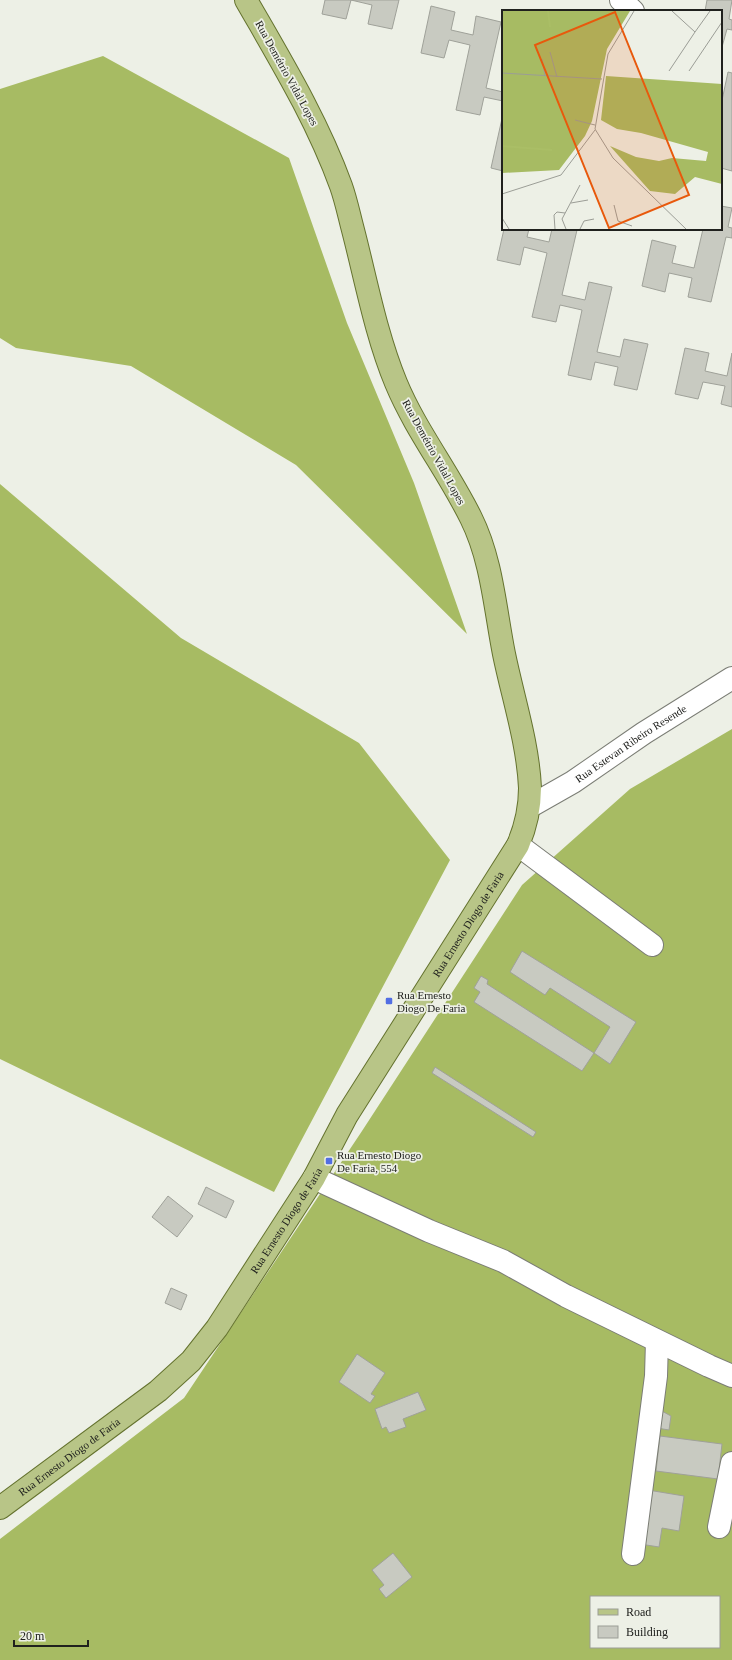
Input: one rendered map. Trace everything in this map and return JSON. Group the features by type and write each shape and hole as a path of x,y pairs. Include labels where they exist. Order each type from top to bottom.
{"main road":[{"name":"Rua Demétrio Vidal Lopes","path":"246,0 308,108 342,188 384,347 396,382 413,419 471,518 480,541 487,562 504,653 523,738 528,775 529,807"},
{"name":"Rua Ernesto Diogo de Faria","path":"0,1508 158,1391 191,1361 217,1328 314,1178 347,1115 518,845 528,818 529,807"}],"street":[{"path":"621,0 632,10"},
{"name":"Rua Estevan Ribeiro Resende","path":"529,807 573,782 644,733 732,678"},
{"path":"518,845 652,945"},
{"path":"314,1178 429,1230 503,1261 566,1296 732,1376"},
{"path":"633,1554 656,1376 657,1341"},
{"path":"720,1527 732,1463"}],"green space":[{"path":"103,56 289,158 347,323 414,483 467,634 296,465 131,366 16,348 0,338 0,89"},
{"path":"0,484 181,638 359,743 450,860 274,1192 0,1059"},
{"path":"732,729 732,1660 0,1660 0,1539 184,1398 362,1131 522,885 630,789"}],"building":[{"path":"325,0 351,0 346,19 322,14"},
{"path":"351,0 399,0 392,29 368,24 372,5"},
{"path":"707,0 732,0 729,19 732,20 732,30 727,29 722,47 722,10 705,10"},
{"path":"431,6 455,12 451,30 473,35 476,16 501,22 486,88 502,92 502,101 484,97 480,115 456,110 470,45 449,40 444,58 421,53"},
{"path":"728,72 732,73 732,171 722,168 722,100"},
{"path":"502,118 502,171 491,168"},
{"path":"722,206 732,208 728,227 732,228 732,238 726,237 711,302 688,297 692,278 669,273 665,292 642,286 652,240 676,246 672,263 694,268 703,230 722,230"},
{"path":"504,230 529,230 527,237 549,242 552,230 577,230 562,295 585,300 589,282 612,287 597,352 620,357 624,339 648,344 637,390 614,385 618,367 595,362 591,380 568,375 582,310 560,305 556,322 532,317 547,253 524,247 520,265 497,260"},
{"path":"685,348 709,353 705,371 727,376 732,353 732,407 721,404 725,386 703,382 698,399 675,394"},
{"path":"522,951 636,1022 610,1064 594,1053 610,1027 550,988 545,995 510,972"},
{"path":"481,976 488,980 487,984 594,1053 582,1071 474,1002 480,992 474,988"},
{"path":"435,1067 536,1132 533,1137 432,1073"},
{"path":"206,1187 234,1201 226,1218 198,1204"},
{"path":"168,1196 193,1216 177,1237 152,1217"},
{"path":"171,1288 187,1295 181,1310 165,1303"},
{"path":"357,1354 385,1373 371,1394 375,1396 370,1403 339,1382"},
{"path":"418,1392 426,1410 403,1419 406,1427 389,1433 386,1427 382,1429 375,1409"},
{"path":"660,1410 671,1416 669,1430 657,1428"},
{"path":"660,1436 722,1444 718,1479 656,1471"},
{"path":"648,1490 684,1496 679,1531 662,1528 659,1547 640,1544"},
{"path":"393,1553 412,1577 386,1598 379,1589 384,1585 372,1570"}],"place":[{"name":"Rua Ernesto Diogo De Faria","path":"389,1001"},
{"name":"Rua Ernesto Diogo De Faria, 554","path":"329,1161"}]}
